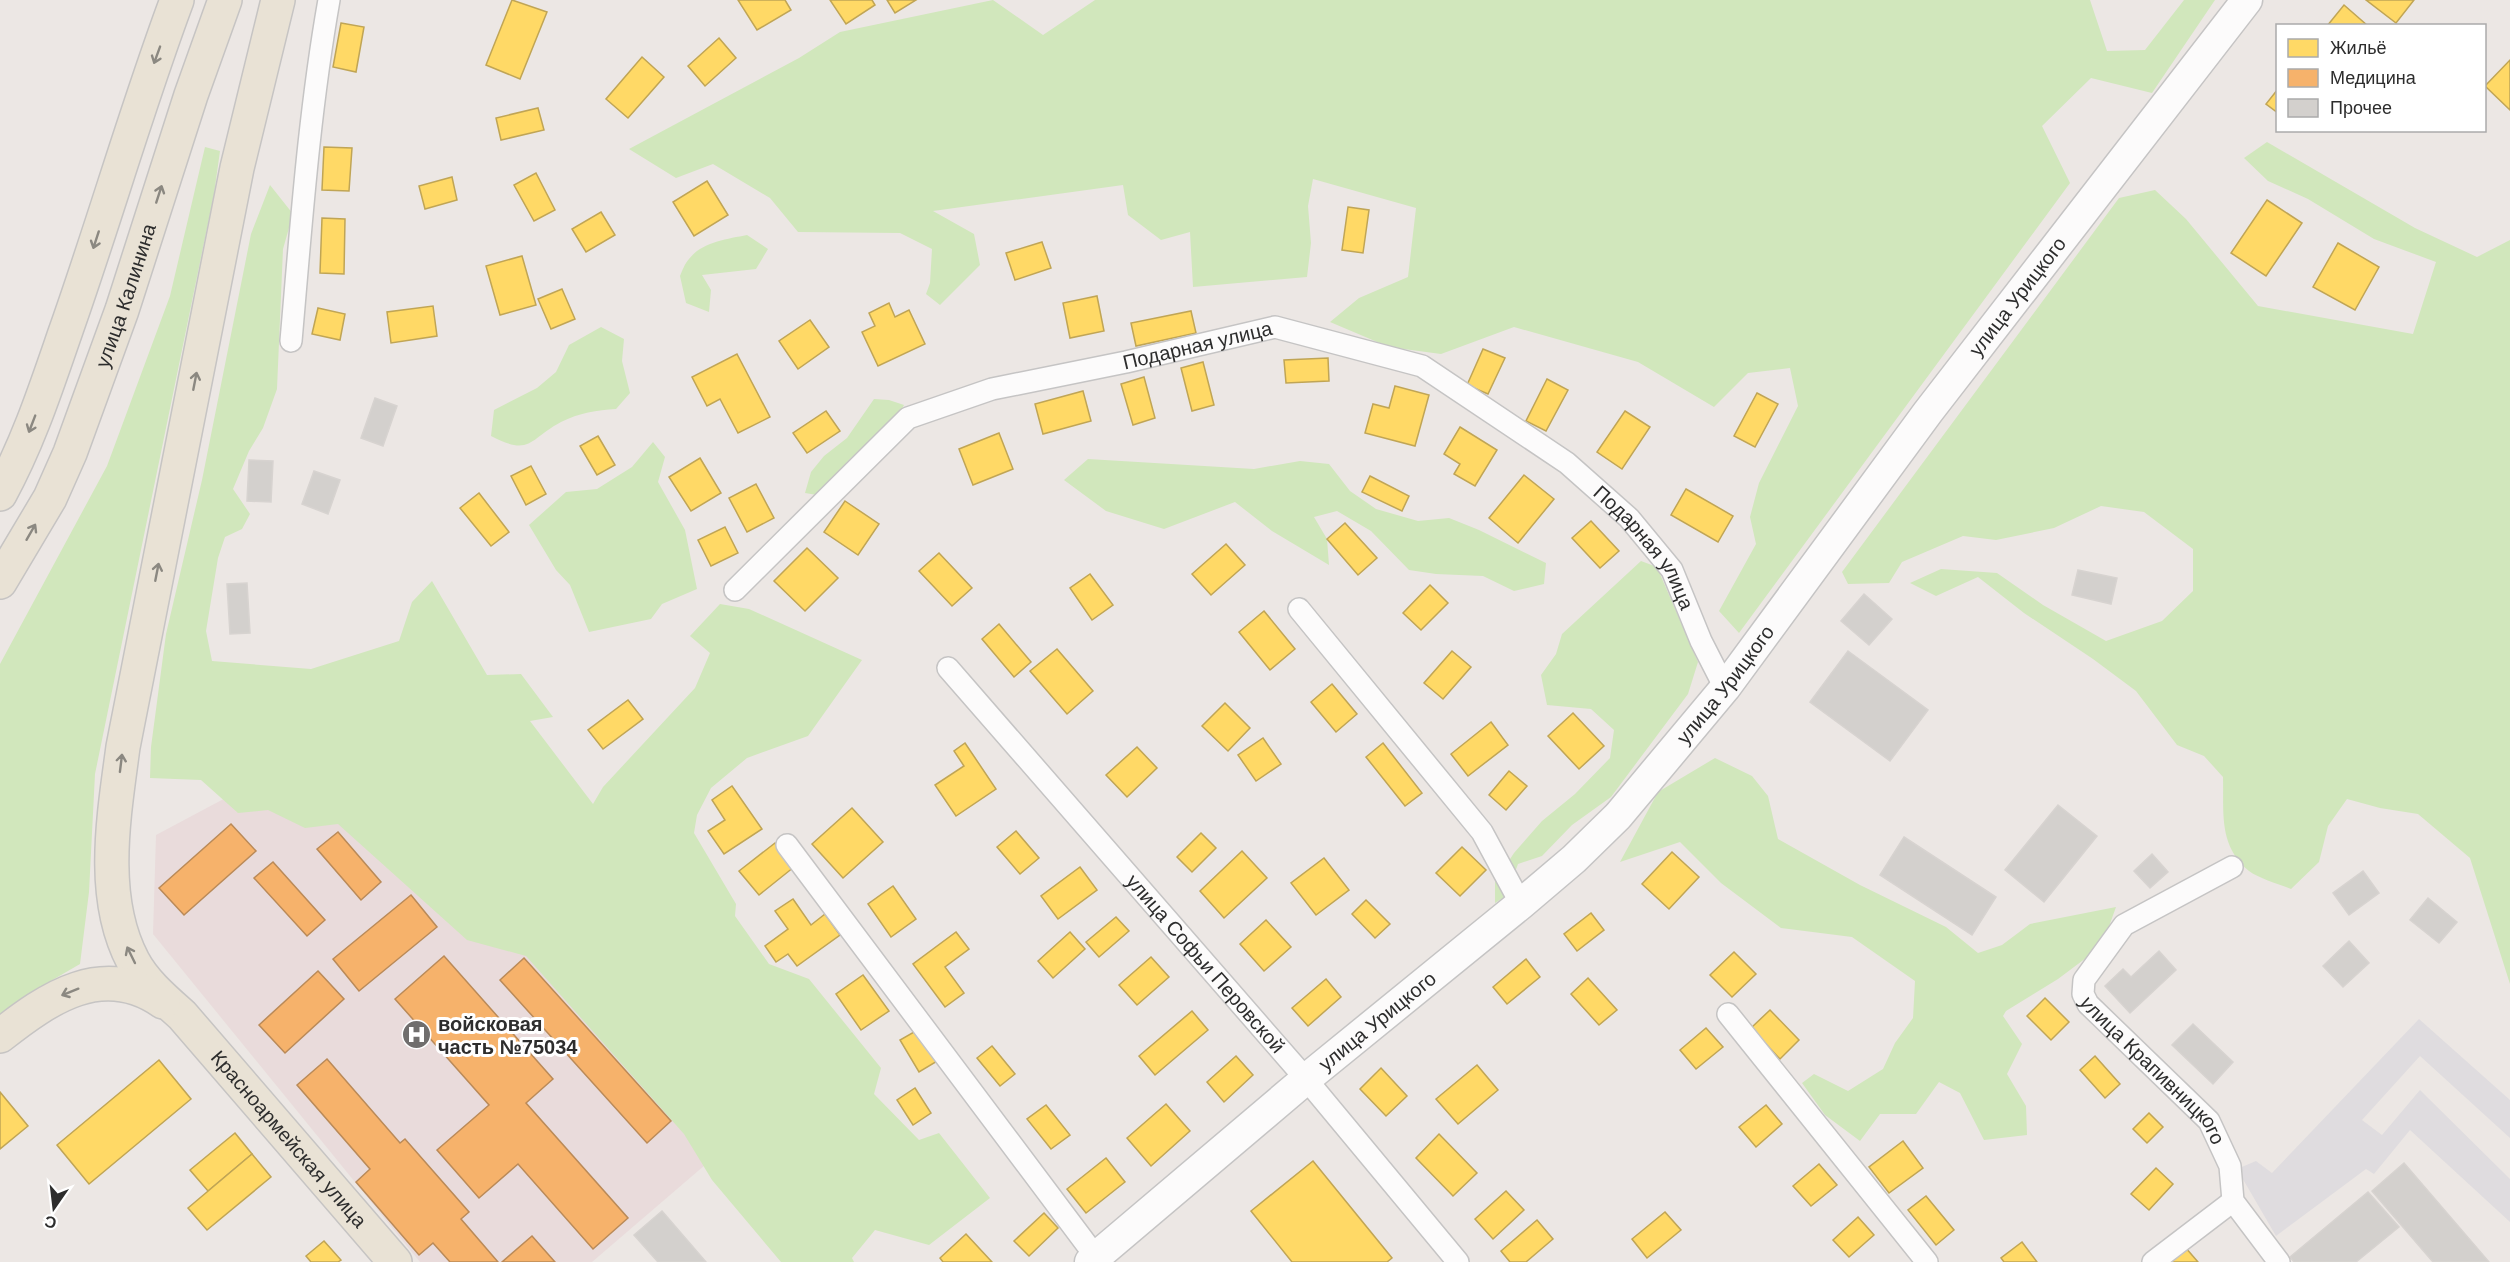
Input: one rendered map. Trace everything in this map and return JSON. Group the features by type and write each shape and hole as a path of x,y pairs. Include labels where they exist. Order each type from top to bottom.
{"main road":[{"path":"0,494 28,436 54,365 148,80 177,0"},
{"name":"улица Калинина","path":"0,582 50,498 70,453 122,310 191,95 225,0"},
{"path":"182,1015 150,984 134,963 124,943 117,918 114,887 115,807 123,747 235,179 278,0"},
{"name":"улица Урицкого","path":"1093,1259 1306,1079 1521,904 1574,859 1618,816 1725,688 1928,412 2247,0"},
{"path":"0,1036 50,1001 72,990 95,984 116,984 135,988 156,997 182,1015"},
{"name":"Красноармейская улица","path":"182,1015 395,1262"}],"street":[{"path":"291,341 320,50 329,0"},
{"name":"Подарная улица","path":"735,590 908,418 992,389 1126,362 1275,327 1422,366 1567,463 1629,518 1672,570 1701,641 1725,688"},
{"path":"1299,609 1482,832 1521,904"},
{"name":"улица Софьи Перовской","path":"948,668 1306,1079 1458,1262"},
{"path":"787,845 1093,1259"},
{"name":"улица Крапивницкого","path":"2232,867 2124,925 2084,980 2083,994 2088,1004 2209,1121 2230,1166 2233,1201"},
{"path":"1728,1014 1928,1262"},
{"path":"2153,1262 2233,1201 2279,1262"}],"shaded area":[{"name":"войсковая часть №75034","path":"297,760 525,950 675,1119 705,1165 592,1262 420,1262 153,934 156,835"},
{"path":"2419,1019 2510,1100 2510,1138 2420,1056 2362,1120 2382,1135 2420,1090 2510,1179 2510,1222 2410,1130 2374,1174 2366,1169 2276,1236 2237,1169 2256,1161 2272,1173"}],"green space":[{"path":"993,0 1043,35 1095,0 2090,0 2107,51 2145,50 2184,0 2215,0 2152,93 2091,78 2042,126 2070,183 1739,633 1719,611 1756,544 1750,517 1759,483 1798,406 1790,368 1748,373 1714,407 1638,362 1514,327 1441,354 1389,347 1330,322 1359,298 1408,277 1416,208 1313,179 1308,206 1311,243 1307,277 1193,287 1190,232 1161,240 1128,215 1123,185 933,211 974,234 980,265 940,305 926,294 930,283 932,249 900,233 798,232 770,198 713,164 676,178 629,149 799,58 840,32"},
{"path":"2267,142 2415,228 2477,257 2510,240 2510,984 2470,858 2418,814 2380,808 2347,799 2328,826 2319,862 2291,889 2259,876 2249,871 2239,861 2227,840 2223,816 2223,777 2204,756 2177,745 2136,691 2024,613 1978,577 1936,596 1910,583 1941,569 1997,573 2043,605 2106,641 2162,621 2193,591 2193,549 2144,512 2101,506 2054,528 1996,540 1963,536 1902,562 1889,583 1848,584 1842,572 2119,198 2155,190 2186,219 2258,306 2413,334 2436,262 2374,239 2308,199 2268,181 2244,158"},
{"path":"205,147 220,151 214,194 95,774 89,892 80,964 30,993 0,1017 0,664 107,466 170,296"},
{"path":"270,185 293,214 283,249 277,389 263,428 249,451 233,489 250,514 242,529 225,537 218,558 206,631 212,661 311,669 399,641 412,602 432,581 487,675 521,674 553,717 530,721 593,804 603,787 695,688 710,653 690,636 720,604 749,609 862,660 808,736 747,758 711,788 697,815 694,833 736,904 735,916 769,964 809,979 881,1068 874,1094 919,1140 939,1133 990,1198 929,1245 875,1230 852,1258 854,1262 781,1262 712,1180 684,1134 526,956 467,940 338,824 305,828 268,810 238,813 201,780 150,778 151,747 166,634 202,480 251,234"},
{"path":"747,235 768,249 756,269 702,275 711,290 709,312 686,303 680,276 694,253 708,245"},
{"path":"601,327 624,339 622,361 630,393 616,409 588,412 568,419 522,445 514,445 491,436 494,410 537,388 556,372 569,345"},
{"path":"874,399 889,400 904,405 892,427 850,459 817,495 805,493 811,472 824,456 847,438"},
{"path":"653,442 665,457 658,482 685,530 697,589 662,604 651,619 589,632 570,585 556,570 529,525 566,492 597,489 632,467"},
{"path":"1088,459 1254,469 1300,461 1329,464 1350,491 1376,509 1418,521 1449,518 1546,563 1544,584 1514,591 1483,576 1436,574 1409,570 1371,531 1337,511 1314,517 1327,539 1329,565 1272,531 1235,502 1164,529 1106,511 1064,480"},
{"path":"1641,561 1657,567 1698,662 1688,694 1611,797 1572,825 1542,856 1518,864 1506,896 1495,903 1495,882 1514,853 1542,821 1575,794 1610,758 1614,730 1591,709 1547,705 1541,675 1556,654 1562,634"},
{"path":"1715,758 1752,776 1768,796 1778,839 1860,885 1946,927 1978,953 2002,945 2030,924 2116,907 2102,946 2058,979 2006,1011 2003,1016 2022,1044 2007,1074 2026,1106 2027,1135 1984,1140 1960,1093 1939,1082 1916,1114 1880,1114 1860,1141 1825,1115 1802,1083 1814,1074 1848,1091 1883,1069 1895,1043 1913,1018 1915,981 1852,937 1781,928 1721,883 1680,842 1620,862 1658,792"}],"building: Жильё":[{"path":"512,0 547,12 520,79 486,65"},
{"path":"738,0 785,0 791,10 757,30"},
{"path":"830,0 872,0 875,5 846,24"},
{"path":"887,0 916,0 895,13"},
{"path":"2366,0 2414,0 2396,23"},
{"path":"2344,5 2366,24 2329,24"},
{"path":"341,23 364,27 356,72 333,67"},
{"path":"719,38 736,58 705,86 688,66"},
{"path":"642,57 664,77 628,118 606,99"},
{"path":"2510,60 2510,110 2486,87"},
{"path":"2276,92 2276,112 2266,104"},
{"path":"538,108 544,130 501,140 496,118"},
{"path":"324,147 352,148 349,191 322,190"},
{"path":"536,173 555,210 534,221 514,185"},
{"path":"452,177 457,200 425,209 419,186"},
{"path":"707,181 728,215 694,236 673,202"},
{"path":"2267,200 2302,223 2266,276 2231,253"},
{"path":"1348,207 1369,210 1363,253 1342,250"},
{"path":"601,212 615,235 586,252 572,229"},
{"path":"322,218 345,219 344,274 320,273"},
{"path":"1042,242 1051,268 1015,280 1006,253"},
{"path":"2338,243 2379,267 2355,310 2313,287"},
{"path":"522,256 536,305 500,315 486,266"},
{"path":"562,289 575,319 551,329 538,299"},
{"path":"1097,296 1104,331 1070,338 1063,303"},
{"path":"889,303 895,317 909,310 925,344 878,366 862,332 875,326 869,313"},
{"path":"433,306 437,336 391,343 387,312"},
{"path":"318,308 345,314 340,340 312,334"},
{"path":"1191,311 1196,333 1136,346 1131,323"},
{"path":"810,320 829,347 798,369 779,341"},
{"path":"1483,349 1505,358 1488,394 1467,385"},
{"path":"737,354 770,417 738,433 720,399 707,406 692,377"},
{"path":"1328,358 1329,381 1286,383 1284,360"},
{"path":"1203,362 1214,405 1192,411 1181,368"},
{"path":"1144,377 1155,418 1133,425 1121,384"},
{"path":"1547,379 1568,390 1546,431 1526,421"},
{"path":"1395,386 1429,395 1415,446 1365,433 1373,404 1389,408"},
{"path":"1083,391 1091,421 1043,434 1035,404"},
{"path":"1757,393 1778,404 1755,447 1734,436"},
{"path":"826,411 840,431 807,453 793,433"},
{"path":"1625,411 1650,427 1622,469 1597,452"},
{"path":"1460,427 1497,450 1475,486 1454,474 1460,464 1444,454"},
{"path":"999,433 1013,469 973,485 959,449"},
{"path":"598,436 615,465 597,475 580,446"},
{"path":"700,458 721,493 691,511 669,477"},
{"path":"531,466 546,494 526,505 511,476"},
{"path":"1524,475 1554,499 1518,543 1489,518"},
{"path":"1370,476 1409,496 1402,511 1362,492"},
{"path":"756,484 774,518 747,532 729,498"},
{"path":"1686,489 1733,516 1718,542 1671,515"},
{"path":"479,493 509,532 491,546 460,508"},
{"path":"845,501 879,524 858,555 824,532"},
{"path":"1591,521 1619,551 1600,568 1572,538"},
{"path":"1345,523 1377,558 1358,575 1327,539"},
{"path":"725,527 738,553 711,566 698,540"},
{"path":"1226,544 1245,565 1211,595 1192,574"},
{"path":"807,548 838,578 805,611 774,581"},
{"path":"939,553 972,588 952,606 919,571"},
{"path":"1090,574 1113,605 1092,620 1070,588"},
{"path":"1430,585 1448,603 1421,630 1403,613"},
{"path":"1264,611 1295,649 1270,670 1239,632"},
{"path":"999,624 1031,662 1014,677 982,639"},
{"path":"1057,649 1093,691 1067,714 1030,671"},
{"path":"1452,651 1471,667 1443,699 1424,683"},
{"path":"1332,684 1357,714 1336,732 1311,702"},
{"path":"628,700 643,719 603,749 588,730"},
{"path":"1225,703 1250,728 1228,751 1202,726"},
{"path":"1573,713 1604,746 1579,769 1548,736"},
{"path":"1491,722 1508,745 1468,776 1451,754"},
{"path":"1263,738 1281,764 1256,781 1238,755"},
{"path":"965,743 996,789 956,816 935,785 964,766 954,751"},
{"path":"1383,743 1422,793 1405,806 1366,757"},
{"path":"1137,747 1157,768 1127,797 1106,775"},
{"path":"1509,771 1527,786 1506,810 1489,795"},
{"path":"732,786 762,829 724,854 708,831 725,820 712,800"},
{"path":"852,808 883,842 843,878 812,844"},
{"path":"1016,831 1039,858 1020,874 997,847"},
{"path":"1201,833 1216,848 1192,872 1177,857"},
{"path":"775,843 794,867 759,895 739,871"},
{"path":"1462,847 1486,870 1460,896 1436,873"},
{"path":"1242,851 1267,878 1224,918 1200,891"},
{"path":"1672,852 1699,877 1669,909 1642,884"},
{"path":"1324,858 1349,890 1316,915 1291,883"},
{"path":"1080,867 1097,890 1058,919 1041,896"},
{"path":"893,886 916,919 891,937 868,904"},
{"path":"793,899 811,925 825,914 840,935 797,966 788,954 776,962 765,946 788,929 775,911"},
{"path":"1366,900 1390,924 1375,938 1352,914"},
{"path":"1591,913 1604,930 1577,951 1564,934"},
{"path":"1116,917 1129,931 1099,957 1086,942"},
{"path":"1266,920 1291,947 1264,971 1240,944"},
{"path":"956,932 969,949 945,967 964,993 945,1007 913,964"},
{"path":"1070,932 1085,949 1053,978 1038,961"},
{"path":"1734,952 1756,974 1732,997 1710,975"},
{"path":"1151,957 1169,977 1137,1005 1119,985"},
{"path":"1526,959 1540,977 1507,1004 1493,987"},
{"path":"863,975 889,1011 861,1030 836,994"},
{"path":"1588,978 1617,1010 1599,1025 1571,994"},
{"path":"1326,979 1341,997 1308,1026 1292,1008"},
{"path":"2045,998 2069,1022 2051,1040 2027,1016"},
{"path":"1770,1010 1799,1040 1780,1059 1751,1028"},
{"path":"1192,1011 1208,1030 1155,1075 1139,1056"},
{"path":"921,1028 939,1060 919,1072 900,1040"},
{"path":"1706,1028 1723,1047 1696,1069 1680,1050"},
{"path":"992,1046 1015,1074 1000,1086 977,1058"},
{"path":"1236,1056 1253,1075 1224,1102 1207,1082"},
{"path":"2095,1056 2120,1084 2105,1098 2080,1070"},
{"path":"159,1060 191,1099 89,1184 57,1145"},
{"path":"1477,1065 1498,1090 1458,1124 1436,1099"},
{"path":"1381,1068 1407,1096 1386,1116 1360,1089"},
{"path":"915,1088 931,1113 913,1125 897,1100"},
{"path":"0,1092 28,1126 0,1149"},
{"path":"1166,1104 1190,1131 1151,1166 1127,1138"},
{"path":"1046,1105 1070,1135 1051,1149 1027,1119"},
{"path":"1766,1105 1782,1124 1756,1147 1739,1127"},
{"path":"2149,1113 2163,1127 2147,1143 2133,1129"},
{"path":"235,1133 252,1154 208,1191 190,1170"},
{"path":"1439,1134 1477,1173 1453,1196 1416,1158"},
{"path":"1903,1141 1923,1168 1889,1193 1869,1167"},
{"path":"252,1154 271,1177 207,1230 188,1208"},
{"path":"1106,1158 1125,1182 1086,1213 1067,1189"},
{"path":"1313,1161 1392,1258 1387,1262 1292,1262 1251,1211"},
{"path":"1819,1164 1837,1185 1811,1206 1793,1186"},
{"path":"2156,1168 2173,1184 2149,1210 2131,1194"},
{"path":"1506,1191 1524,1210 1493,1239 1475,1219"},
{"path":"1926,1196 1954,1230 1936,1245 1908,1210"},
{"path":"1665,1212 1681,1230 1647,1258 1632,1239"},
{"path":"1044,1213 1058,1228 1029,1256 1014,1241"},
{"path":"1858,1217 1874,1235 1849,1257 1833,1240"},
{"path":"1537,1220 1553,1239 1526,1262 1510,1262 1501,1251"},
{"path":"966,1234 992,1262 943,1262 940,1258"},
{"path":"324,1241 341,1260 311,1262 306,1256"},
{"path":"2022,1242 2037,1262 2004,1262 2001,1258"},
{"path":"2185,1247 2198,1262 2168,1262"}],"building: Медицина":[{"path":"231,824 256,851 184,915 159,888"},
{"path":"338,832 381,882 361,900 317,849"},
{"path":"273,862 325,920 307,936 254,878"},
{"path":"411,895 437,927 359,991 333,959"},
{"path":"444,956 553,1079 526,1103 628,1218 593,1249 518,1164 479,1198 437,1150 489,1105 395,999"},
{"path":"524,958 671,1121 647,1143 500,980"},
{"path":"318,971 344,999 285,1053 259,1025"},
{"path":"327,1059 400,1143 405,1139 469,1212 461,1219 498,1262 450,1262 433,1243 419,1255 356,1182 370,1169 297,1085"},
{"path":"532,1236 555,1262 502,1262"}],"building: Прочее":[{"path":"375,398 397,406 383,446 361,438"},
{"path":"249,460 273,461 271,502 247,501"},
{"path":"314,471 340,480 328,514 302,504"},
{"path":"2078,570 2117,578 2111,604 2072,595"},
{"path":"247,583 250,633 230,634 227,584"},
{"path":"1864,594 1892,619 1869,645 1841,621"},
{"path":"1848,651 1928,710 1890,761 1810,702"},
{"path":"2058,805 2097,836 2044,902 2005,870"},
{"path":"1904,837 1996,897 1972,935 1880,875"},
{"path":"2152,854 2168,872 2150,888 2134,871"},
{"path":"2363,871 2379,893 2349,915 2333,893"},
{"path":"2428,898 2457,922 2439,943 2410,920"},
{"path":"2349,941 2369,963 2343,987 2323,966"},
{"path":"2159,951 2176,970 2130,1013 2105,986 2123,969 2131,977"},
{"path":"2193,1024 2233,1062 2213,1084 2172,1045"},
{"path":"2404,1163 2489,1262 2433,1262 2372,1191"},
{"path":"2368,1192 2399,1227 2356,1262 2294,1262 2290,1257"},
{"path":"662,1211 706,1262 658,1262 634,1235"}],"place":[{"name":"войсковая часть №75034","path":"417,1035"}]}
